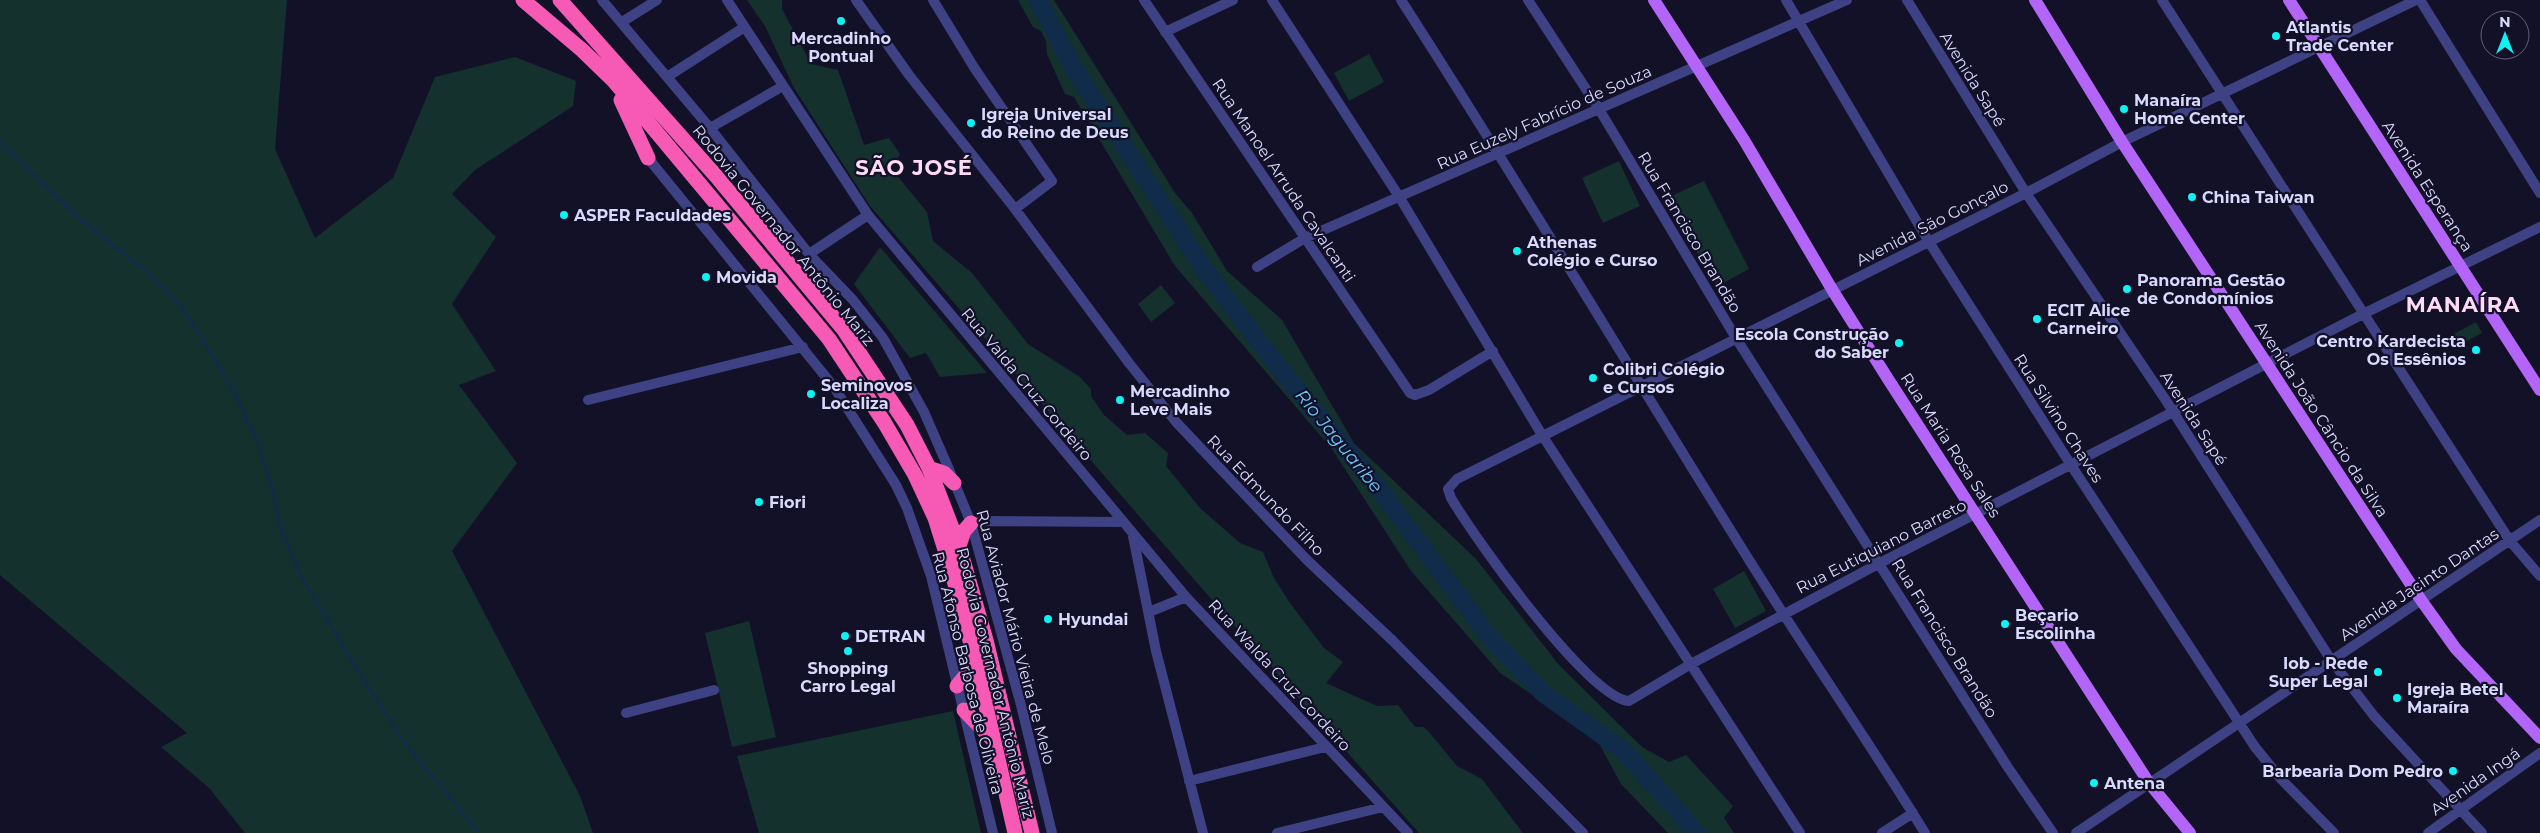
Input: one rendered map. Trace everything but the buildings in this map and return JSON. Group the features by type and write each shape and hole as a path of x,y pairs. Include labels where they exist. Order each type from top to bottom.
{"highway":[{"name":"Rodovia Governador Antônio Mariz","path":"523,0 582,50 613,80 829,339 884,422 916,476 935,518 976,663 1015,833"},
{"name":"Rodovia Governador Antônio Mariz","path":"560,0 716,176 844,330 907,425 929,468 959,546 986,640 1032,833"},
{"path":"582,50 589,62 628,111 648,158"},
{"path":"929,468 944,473 954,483"},
{"path":"959,546 964,531 971,523"},
{"path":"957,686 976,663"},
{"path":"964,710 994,742"}],"main road":[{"name":"Rua Maria Rosa Sales","path":"1654,0 1744,140 1833,291 2149,783 2190,833"},
{"name":"Avenida João Câncio da Silva","path":"2035,0 2122,142 2420,600 2456,649 2540,738"},
{"name":"Avenida Esperança","path":"2289,0 2540,390"}],"street":[{"name":"Rua Aviador Mário Vieira de Melo","path":"602,0 710,128 809,254 853,300 883,338 924,412 971,523 1021,705 1052,833"},
{"name":"Rua Valda Cruz Cordeiro","path":"727,0 743,28 868,215 1133,535 1149,612 1203,833"},
{"name":"Rua Edmundo Filho","path":"856,0 909,75 1015,209 1128,362 1176,422 1307,560 1393,641 1583,833"},
{"path":"934,0 975,69 1052,181 1015,209"},
{"name":"Rua Manoel Arruda Cavalcanti","path":"1144,0 1410,393 1419,394 1493,350"},
{"path":"1165,32 1233,0"},
{"path":"1272,0 1400,198 1493,350 1542,435 1800,833"},
{"path":"1401,0 1499,153 1641,387 1783,614 1925,833"},
{"name":"Rua Francisco Brandão","path":"1528,0 1599,109 1736,338 2007,766 2053,833"},
{"name":"Rua Silvino Chaves","path":"1786,0 1929,242 2071,465 2239,722 2265,761 2334,833"},
{"name":"Rua Euzely Fabrício de Souza","path":"1257,267 1305,238 1400,198 1847,0"},
{"name":"Avenida Sapé","path":"1907,0 2026,193 2172,413 2331,660 2374,716 2482,833"},
{"path":"2162,0 2221,95 2510,541 2540,576"},
{"name":"Avenida São Gonçalo","path":"1641,695 1634,699 1624,700 1608,691 1534,617 1451,498 1449,486 1463,476 1542,435 1833,291 2122,142 2416,0"},
{"path":"2420,0 2540,192"},
{"path":"622,22 652,1"},
{"path":"667,77 743,28"},
{"path":"710,128 783,86"},
{"name":"Rua Afonso Barbosa de Oliveira","path":"648,158 803,347 858,422 902,496 931,576 993,833"},
{"path":"809,254 868,215"},
{"name":"Rua Eutiquiano Barreto","path":"1641,695 1690,664 1880,563 2363,314 2540,227"},
{"path":"588,400 803,347"},
{"name":"Avenida Jacinto Dantas","path":"2076,833 2540,520"},
{"path":"971,523 988,521 1122,522"},
{"name":"Rua Walda Cruz Cordeiro","path":"1133,535 1186,597 1325,747 1408,833"},
{"path":"1149,612 1186,597"},
{"path":"626,713 714,690"},
{"path":"1189,781 1325,747"},
{"name":"Avenida Ingá","path":"2428,833 2540,753"},
{"path":"1277,833 1383,807"},
{"path":"1882,833 1913,813"}],"green space":[{"path":"0,0 287,0 275,149 315,238 393,178 435,77 515,57 576,81 573,106 475,170 452,194 496,237 452,304 496,371 459,385 517,463 452,551 580,796 593,833 245,833 209,788 161,747 187,733 0,575"},
{"path":"747,0 782,0 782,9 811,64 838,70 864,145 889,138 900,154 891,168 927,212 933,241 972,273 1028,344 1080,377 1091,389 1091,396 1104,415 1127,435 1145,433 1168,453 1166,466 1200,508 1240,543 1263,552 1273,576 1290,603 1324,648 1343,662 1326,683 1377,706 1398,705 1415,727 1423,727 1429,732 1457,766 1482,779 1523,833 1419,833 1232,623 870,206 794,88 765,26"},
{"path":"1018,0 1054,0 1175,193 1192,213 1227,271 1282,320 1354,443 1476,559 1559,665 1642,747 1669,762 1686,755 1733,806 1724,818 1734,833 1668,833 1621,784 1596,738 1500,673 1411,571 1332,449 1175,266 1074,97 1065,94 1047,54 1046,41 1041,31 1033,27"},
{"path":"1369,54 1384,82 1349,101 1334,73"},
{"path":"1619,161 1640,206 1603,223 1582,178"},
{"path":"1704,181 1749,269 1716,287 1667,198"},
{"path":"880,247 987,373 940,377 926,353 910,358 854,284"},
{"path":"1161,285 1175,303 1151,322 1138,304"},
{"path":"2476,322 2482,333 2458,346 2452,335"},
{"path":"1744,571 1766,611 1735,628 1713,589"},
{"path":"749,621 776,737 732,747 705,633"},
{"path":"953,711 981,833 759,833 737,756"}],"waterway":[{"name":"Rio Jaguaribe","path":"1038,0 1073,67 1204,269 1270,356 1386,498 1487,634 1544,694 1624,751 1697,833"},
{"path":"0,142 80,219 145,270 184,309 235,394 258,443 272,487 280,527 301,576 363,679 404,742 479,833"}],"place":[{"name":"Mercadinho Pontual","path":"841,21"},
{"name":"Atlantis Trade Center","path":"2276,36"},
{"name":"Manaíra Home Center","path":"2124,109"},
{"name":"Igreja Universal do Reino de Deus","path":"971,123"},
{"name":"China Taiwan","path":"2192,197"},
{"name":"ASPER Faculdades","path":"564,215"},
{"name":"Athenas Colégio e Curso","path":"1517,251"},
{"name":"Movida","path":"706,277"},
{"name":"Panorama Gestão de Condomínios","path":"2127,289"},
{"name":"ECIT Alice Carneiro","path":"2037,319"},
{"name":"Escola Construção do Saber","path":"1899,343"},
{"name":"Centro Kardecista Os Essênios","path":"2476,350"},
{"name":"Colibri Colégio e Cursos","path":"1593,378"},
{"name":"Seminovos Localiza","path":"811,394"},
{"name":"Mercadinho Leve Mais","path":"1120,400"},
{"name":"Fiori","path":"759,502"},
{"name":"Hyundai","path":"1048,619"},
{"name":"Beçario Escolinha","path":"2005,624"},
{"name":"DETRAN","path":"845,636"},
{"name":"Shopping Carro Legal","path":"848,651"},
{"name":"Iob - Rede Super Legal","path":"2378,672"},
{"name":"Igreja Betel Maraíra","path":"2397,698"},
{"name":"Barbearia Dom Pedro","path":"2453,771"},
{"name":"Antena","path":"2094,783"}],"district":[{"name":"SÃO JOSÉ","path":"914,168"},
{"name":"MANAÍRA","path":"2463,305"}]}
